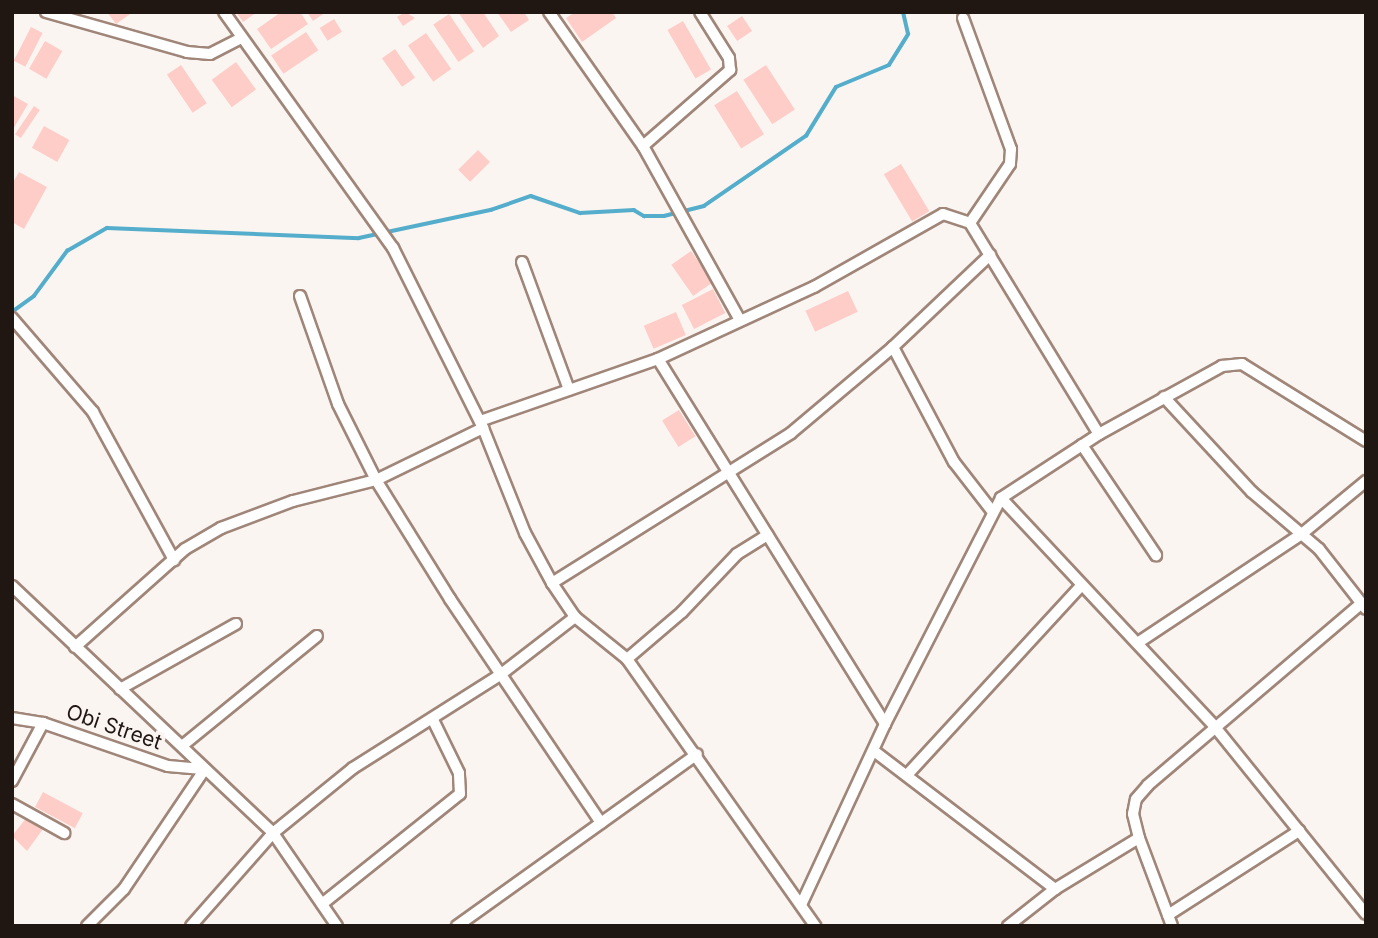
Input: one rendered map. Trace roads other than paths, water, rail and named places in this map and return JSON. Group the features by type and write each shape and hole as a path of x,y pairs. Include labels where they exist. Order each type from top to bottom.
{"street":[{"path":"46,12 187,52 210,54 242,38"},
{"path":"224,12 393,248 482,424 525,533 552,583 575,617 627,659 697,754 815,926"},
{"path":"549,12 643,146 676,202 683,225 740,320"},
{"path":"643,146 730,70 729,58 701,12"},
{"path":"963,18 1011,149 1010,164 970,223"},
{"path":"75,647 174,560 221,528 293,501 376,480 482,424 658,359 814,287 943,214 970,223 1099,434"},
{"path":"552,583 730,474 791,433 893,347 990,255"},
{"path":"522,262 569,390"},
{"path":"300,296 338,404 376,480 500,675 601,822"},
{"path":"14,320 93,412 174,560"},
{"path":"893,347 954,462 992,511"},
{"path":"658,359 885,724"},
{"path":"801,905 885,724 1001,498 1099,434 1222,366 1242,365 1366,441"},
{"path":"1164,397 1252,492 1303,533 1364,606 1215,727 1136,799 1133,814 1139,838 1170,920 1299,831"},
{"path":"1082,445 1156,555"},
{"path":"1139,642 1303,533 1366,481"},
{"path":"1001,498 1139,642 1215,727 1366,914"},
{"path":"627,659 682,612 737,554 768,535"},
{"path":"907,775 1082,585"},
{"path":"12,586 273,832 337,926"},
{"path":"191,926 273,832 353,768 433,720 500,675 575,617"},
{"path":"120,689 236,624"},
{"path":"182,746 317,636"},
{"name":"Obi Street","path":"12,718 43,723 168,766 205,769"},
{"path":"322,904 460,794 459,773 433,720"},
{"path":"12,781 43,723"},
{"path":"874,751 1055,889"},
{"path":"457,926 697,754"},
{"path":"88,926 124,889 205,769"},
{"path":"12,804 64,832"},
{"path":"1008,926 1055,889 1139,838"}],"waterway":[{"path":"12,312 34,296 67,251 107,228 359,238 491,210 531,196 580,213 634,210 644,216 664,216 704,206 806,136 836,87 889,65 908,34 903,12"}]}
